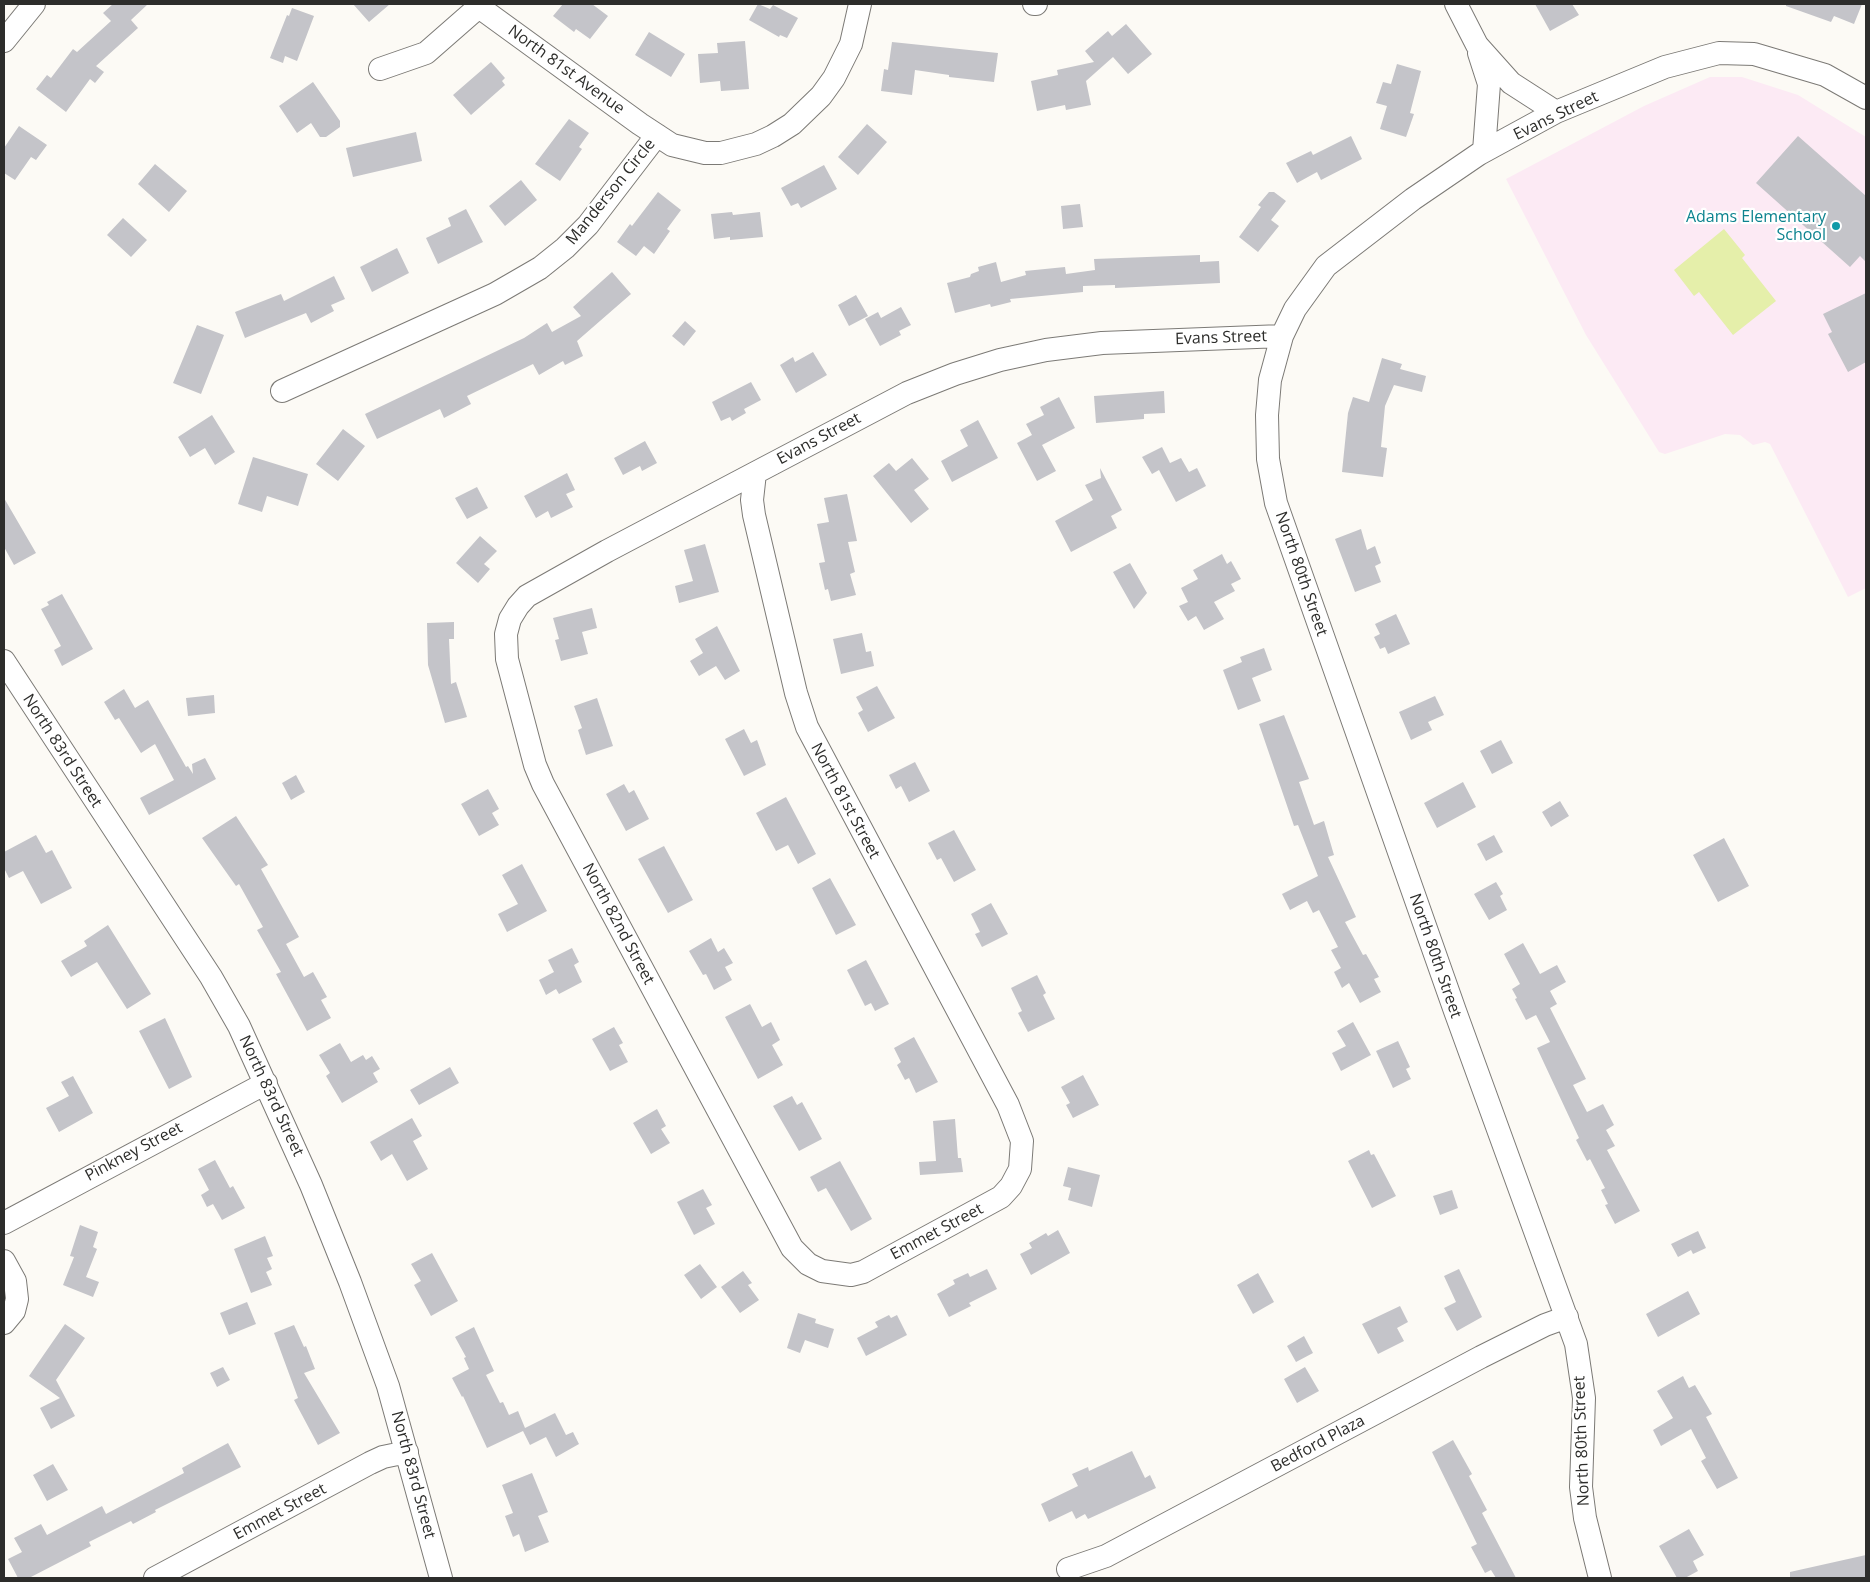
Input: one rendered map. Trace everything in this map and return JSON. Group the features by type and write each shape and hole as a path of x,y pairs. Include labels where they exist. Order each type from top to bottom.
{"street":[{"path":"4,41 34,4"},
{"name":"Manderson Circle","path":"282,391 495,294 540,268 565,248 588,225 657,135 681,148 705,153 721,153 756,144 779,132 808,110 834,78 852,44 860,4"},
{"path":"1456,4 1477,45 1489,84 1484,151"},
{"path":"380,70 426,52 479,5"},
{"name":"North 81st Avenue","path":"479,5 657,135"},
{"path":"1477,45 1511,83 1556,112"},
{"name":"Evans Street","path":"527,596 577,567 907,393 955,374 1000,360 1046,350 1102,343 1282,336 1296,309 1326,266 1414,199 1484,151 1556,112 1665,67 1719,53 1754,54 1826,75 1866,98"},
{"name":"North 80th Street","path":"1282,336 1270,380 1267,415 1268,459 1276,503 1455,1011 1576,1344 1582,1379 1581,1486 1585,1518 1600,1578"},
{"name":"North 81st Street","path":"755,473 752,500 754,515 796,693 807,727 1008,1105"},
{"name":"North 82nd Street","path":"527,596 510,619 505,643 507,659 535,765 546,789 787,1240"},
{"name":"North 83rd Street","path":"4,661 211,977 239,1026 311,1185 350,1282 388,1386 408,1452 441,1578"},
{"name":"Pinkney Street","path":"4,1223 266,1083"},
{"name":"Emmet Street","path":"787,1240 798,1256 808,1264 835,1274 851,1275 863,1272 986,1206 1000,1197 1011,1186 1022,1158 1022,1141 1008,1105"},
{"path":"4,1261 15,1281 17,1299 14,1311 4,1324"},
{"name":"Bedford Plaza","path":"1068,1569 1106,1556 1481,1357 1545,1325 1567,1317"},
{"name":"Emmet Street","path":"155,1578 370,1463 383,1457 408,1452"}],"shaded area":[{"path":"1710,77 1742,77 1798,95 1866,137 1866,588 1848,597 1770,444 1765,442 1753,445 1740,435 1725,434 1665,454 1659,452 1586,335 1506,179 1644,106"}],"green space":[{"path":"1724,229 1745,255 1742,258 1776,301 1733,335 1699,292 1694,296 1674,270"}],"building":[{"path":"113,4 148,4 131,20 138,28 96,66 104,72 95,83 90,79 66,112 36,89 47,75 51,78 73,49 77,52 111,21 103,13"},
{"path":"353,4 390,4 369,22"},
{"path":"563,4 592,4 608,16 590,39 576,29 574,32 553,16"},
{"path":"758,4 770,9 773,5 798,18 787,38 780,35 779,37 749,20"},
{"path":"1535,4 1572,4 1579,15 1550,31"},
{"path":"1786,4 1862,4 1854,24 1834,16 1831,22 1786,6"},
{"path":"292,8 314,16 297,61 285,56 283,63 270,58 287,15 289,16"},
{"path":"1126,24 1152,54 1128,74 1113,57 1086,81 1091,105 1066,110 1065,105 1037,111 1031,81 1058,75 1057,70 1094,62 1085,51 1108,31 1112,36"},
{"path":"649,32 685,54 671,77 635,55"},
{"path":"745,41 749,89 721,91 720,81 700,83 698,54 718,53 717,43"},
{"path":"892,42 998,53 994,82 949,77 949,75 915,70 912,95 881,91 884,69 888,70"},
{"path":"491,62 505,78 502,81 505,85 471,115 453,95"},
{"path":"1397,64 1421,71 1410,113 1414,114 1406,137 1380,129 1387,106 1376,103 1383,82 1391,84"},
{"path":"313,82 340,121 340,127 326,137 320,137 311,123 297,133 279,106"},
{"path":"569,119 589,133 579,147 582,149 560,181 535,164"},
{"path":"867,124 887,142 858,175 838,157"},
{"path":"19,126 47,145 36,160 31,157 15,180 4,173 4,148"},
{"path":"416,132 422,161 353,177 346,148"},
{"path":"1351,136 1362,159 1321,180 1317,172 1297,183 1286,163 1311,151 1313,155"},
{"name":"Adams Elementary School","path":"1798,136 1866,196 1866,262 1860,256 1850,267 1756,183"},
{"path":"155,164 187,191 169,212 138,184"},
{"path":"824,165 837,189 801,208 798,203 791,206 781,188"},
{"path":"521,180 537,200 505,226 489,206"},
{"path":"658,192 681,210 667,229 670,231 654,254 644,246 636,256 617,242"},
{"path":"1269,192 1274,192 1286,201 1271,220 1279,226 1258,252 1239,237 1261,207 1258,205"},
{"path":"1080,204 1083,227 1063,229 1061,206"},
{"path":"466,209 483,242 438,264 426,238 451,226 448,218"},
{"path":"732,212 733,215 760,212 763,237 730,240 730,237 714,239 711,214"},
{"path":"123,218 147,240 131,257 107,235"},
{"path":"397,248 409,273 372,292 360,267"},
{"path":"1200,255 1200,262 1219,261 1220,283 1115,288 1115,285 1083,286 1083,292 1010,299 1011,302 991,307 990,304 955,313 947,283 970,277 971,274 979,271 978,267 996,262 1001,282 1026,275 1025,271 1065,267 1066,274 1095,270 1094,259"},
{"path":"612,272 631,294 577,341 583,356 565,365 563,361 539,375 533,364 467,396 471,404 444,418 440,409 377,439 365,414 524,338 547,323 552,332 581,316 573,307"},
{"path":"334,276 345,299 331,305 334,311 311,323 306,313 245,338 235,312 281,294 284,301"},
{"path":"1866,293 1866,362 1848,372 1828,334 1832,332 1823,314"},
{"path":"856,295 868,316 849,326 838,305"},
{"path":"901,307 911,325 899,331 901,335 880,346 865,319 878,312 881,318"},
{"path":"685,321 696,331 684,346 672,336"},
{"path":"197,325 224,335 201,394 173,383"},
{"path":"813,352 827,375 796,393 780,365 793,357 795,362"},
{"path":"1382,358 1402,364 1400,369 1426,376 1422,392 1394,385 1385,406 1381,447 1387,448 1383,477 1342,472 1348,413 1353,397 1369,402"},
{"path":"751,382 761,400 744,409 746,413 732,421 730,417 721,421 712,402"},
{"path":"1164,391 1165,413 1144,414 1144,419 1096,423 1094,396"},
{"path":"1059,397 1075,428 1042,445 1056,471 1037,481 1017,443 1032,435 1026,424 1044,415 1040,407"},
{"path":"212,415 235,452 215,465 205,448 190,457 178,437"},
{"path":"978,420 998,458 952,482 941,461 968,446 960,430"},
{"path":"343,429 365,446 338,481 316,464"},
{"path":"645,441 657,463 642,471 640,466 623,475 614,458"},
{"path":"1162,447 1170,463 1181,458 1189,472 1197,468 1206,486 1176,502 1159,470 1152,474 1142,457"},
{"path":"253,457 308,474 298,506 267,496 262,512 238,504"},
{"path":"912,458 929,479 914,490 929,509 911,523 873,476 889,463 896,471"},
{"path":"1100,468 1122,510 1111,516 1117,528 1071,552 1055,521 1093,500 1085,485 1101,478"},
{"path":"567,473 575,490 566,494 573,507 551,518 548,511 536,518 524,496"},
{"path":"477,487 488,508 467,519 455,498"},
{"path":"847,494 857,541 848,542 855,572 850,574 856,595 831,601 828,589 825,590 819,563 825,562 817,524 829,522 824,498"},
{"path":"4,498 36,553 14,565 4,547"},
{"path":"1361,529 1367,550 1375,546 1381,563 1375,566 1381,582 1355,592 1335,539"},
{"path":"480,536 497,551 484,564 490,569 478,583 456,563"},
{"path":"705,544 719,592 679,603 675,586 693,581 684,550"},
{"path":"1222,554 1227,564 1231,561 1241,579 1231,584 1235,591 1214,602 1224,619 1204,630 1196,616 1188,621 1179,606 1188,602 1181,588 1198,579 1193,570"},
{"path":"1130,563 1147,593 1134,609 1113,572"},
{"path":"62,594 93,649 62,666 54,650 61,646 41,609 49,605 47,602"},
{"path":"592,608 597,628 582,632 588,654 561,661 555,640 559,639 553,618"},
{"path":"1396,614 1410,644 1388,654 1385,647 1380,649 1374,637 1380,634 1375,624"},
{"path":"454,622 454,639 449,639 451,684 456,682 467,717 445,723 428,665 427,623"},
{"path":"717,626 740,671 725,680 716,666 699,676 690,661 703,653 695,639"},
{"path":"862,633 866,652 871,651 874,666 841,674 833,639"},
{"path":"1264,648 1272,670 1252,678 1261,701 1238,710 1223,670 1242,662 1240,657"},
{"path":"877,686 895,718 868,732 858,713 863,710 856,697"},
{"path":"124,689 135,708 148,700 186,767 188,766 193,774 192,764 205,758 216,779 149,815 140,798 174,780 155,744 141,753 119,718 115,720 104,702"},
{"path":"214,695 215,713 188,716 186,698"},
{"path":"1435,696 1444,715 1428,722 1432,730 1411,740 1399,712"},
{"path":"597,698 613,746 586,755 578,730 582,728 574,706"},
{"path":"1284,715 1309,779 1299,782 1314,825 1324,821 1334,855 1328,857 1356,917 1345,922 1363,955 1366,954 1379,977 1374,979 1381,992 1360,1003 1349,983 1342,988 1334,972 1341,968 1331,950 1338,947 1319,910 1313,913 1307,901 1290,910 1282,894 1318,876 1298,825 1294,826 1259,724"},
{"path":"744,729 751,743 757,740 766,765 744,776 725,739"},
{"path":"1501,740 1513,763 1492,774 1480,751"},
{"path":"915,762 930,791 909,802 901,786 896,789 889,775"},
{"path":"296,775 305,792 291,800 282,783"},
{"path":"1463,782 1476,807 1437,828 1424,803"},
{"path":"624,784 629,793 634,790 649,819 626,831 606,794"},
{"path":"488,789 499,809 492,813 499,825 479,836 461,804"},
{"path":"786,797 816,854 798,864 788,845 776,851 756,813"},
{"path":"1560,801 1569,816 1551,827 1542,812"},
{"path":"236,816 268,865 261,869 299,937 286,944 304,977 313,972 327,997 321,1000 331,1018 307,1031 276,974 281,972 257,930 263,927 239,884 236,886 202,838"},
{"path":"954,830 976,870 954,882 941,858 937,860 928,843"},
{"path":"36,835 46,853 52,850 72,888 41,904 23,871 9,878 4,868 4,852"},
{"path":"1494,835 1503,852 1486,861 1477,844"},
{"path":"1724,838 1749,886 1718,902 1693,855"},
{"path":"664,846 693,900 668,913 638,859"},
{"path":"522,864 547,911 507,932 498,914 518,904 502,875"},
{"path":"830,878 856,925 836,935 812,888"},
{"path":"1496,882 1503,894 1500,896 1507,910 1489,920 1474,894"},
{"path":"991,903 1008,934 982,947 975,934 980,932 971,914"},
{"path":"108,925 151,994 127,1009 97,962 71,977 61,961 87,946 84,941"},
{"path":"711,938 718,952 724,948 733,963 725,967 732,980 714,990 706,974 703,975 689,951"},
{"path":"1523,943 1540,974 1557,965 1566,982 1550,991 1557,1004 1550,1008 1586,1079 1573,1085 1587,1112 1603,1104 1614,1125 1606,1130 1615,1146 1607,1150 1640,1211 1615,1224 1605,1205 1608,1204 1601,1190 1605,1188 1590,1159 1587,1161 1576,1140 1579,1138 1537,1048 1550,1042 1536,1015 1526,1020 1515,999 1517,998 1512,989 1520,984 1504,954"},
{"path":"572,948 579,962 574,965 582,982 559,994 556,989 546,995 539,980 554,972 548,960"},
{"path":"866,960 889,1004 875,1011 871,1003 865,1006 847,970"},
{"path":"1037,975 1046,993 1043,995 1055,1019 1028,1032 1018,1013 1022,1011 1011,988"},
{"path":"750,1004 762,1027 771,1022 780,1040 772,1045 783,1065 758,1079 725,1017"},
{"path":"165,1018 192,1077 169,1089 139,1031"},
{"path":"1353,1022 1371,1055 1341,1071 1332,1053 1346,1046 1337,1031"},
{"path":"614,1027 623,1043 619,1045 628,1062 610,1071 592,1039"},
{"path":"914,1037 938,1082 916,1093 909,1078 905,1080 897,1065 901,1062 894,1048"},
{"path":"1398,1041 1410,1067 1406,1069 1411,1079 1393,1088 1376,1051"},
{"path":"340,1043 351,1062 363,1055 366,1060 372,1056 380,1069 373,1073 378,1082 342,1103 326,1076 330,1073 319,1055"},
{"path":"450,1067 459,1083 419,1105 410,1090"},
{"path":"1083,1075 1099,1105 1073,1118 1066,1105 1070,1103 1061,1087"},
{"path":"73,1076 93,1113 59,1132 46,1108 69,1096 61,1082"},
{"path":"792,1096 797,1105 802,1102 822,1139 799,1151 773,1106"},
{"path":"657,1109 666,1126 661,1129 670,1143 651,1154 633,1123"},
{"path":"412,1118 422,1136 413,1141 428,1169 407,1181 392,1154 381,1161 370,1142"},
{"path":"955,1119 958,1158 961,1158 963,1172 920,1175 919,1162 936,1161 933,1121"},
{"path":"1369,1150 1371,1155 1374,1154 1396,1196 1372,1208 1348,1161"},
{"path":"215,1160 230,1188 233,1186 245,1208 222,1220 213,1204 207,1207 201,1195 209,1190 198,1169"},
{"path":"840,1161 872,1219 851,1231 826,1188 818,1192 810,1177"},
{"path":"1068,1167 1100,1175 1092,1207 1068,1200 1071,1188 1063,1186"},
{"path":"703,1189 712,1205 706,1208 715,1224 694,1235 677,1202"},
{"path":"1452,1190 1458,1208 1440,1215 1433,1196"},
{"path":"80,1225 98,1232 93,1247 97,1249 86,1277 99,1282 93,1297 63,1285 74,1257 70,1256"},
{"path":"1058,1230 1070,1253 1031,1275 1020,1254 1032,1248 1029,1243 1046,1233 1048,1236"},
{"path":"1698,1231 1706,1248 1693,1254 1691,1250 1678,1257 1671,1244"},
{"path":"265,1236 273,1256 267,1258 272,1269 266,1272 272,1285 251,1293 234,1249"},
{"path":"432,1253 458,1301 431,1316 414,1285 421,1281 411,1264"},
{"path":"700,1264 717,1287 701,1299 684,1275"},
{"path":"987,1269 997,1289 969,1303 971,1306 949,1317 937,1294 955,1284 953,1280 968,1273 970,1277"},
{"path":"1459,1269 1482,1317 1457,1331 1444,1308 1456,1302 1444,1276"},
{"path":"743,1271 752,1283 748,1285 759,1300 740,1313 721,1287"},
{"path":"1258,1273 1274,1302 1253,1314 1237,1285"},
{"path":"1688,1291 1700,1314 1658,1337 1646,1314"},
{"path":"247,1302 256,1324 229,1335 220,1313"},
{"path":"1400,1306 1408,1322 1397,1328 1404,1341 1378,1354 1362,1324"},
{"path":"798,1313 816,1319 815,1323 834,1329 828,1348 805,1340 800,1353 787,1348"},
{"path":"889,1315 891,1318 897,1315 907,1335 866,1356 857,1338 878,1327 875,1322"},
{"path":"65,1324 85,1338 56,1380 75,1416 51,1429 40,1408 60,1398 29,1376"},
{"path":"294,1325 304,1347 306,1346 315,1369 304,1373 340,1433 318,1445 294,1400 298,1398 274,1333"},
{"path":"474,1327 494,1371 486,1375 500,1403 503,1402 509,1415 518,1411 525,1428 555,1413 566,1435 573,1432 579,1444 556,1457 546,1437 530,1445 523,1431 487,1448 463,1396 452,1378 469,1369 464,1358 466,1357 455,1337"},
{"path":"1304,1336 1313,1353 1296,1362 1287,1346"},
{"path":"223,1367 230,1380 217,1387 210,1373"},
{"path":"1305,1367 1319,1391 1297,1403 1284,1379"},
{"path":"1683,1376 1689,1388 1695,1385 1712,1414 1706,1417 1738,1478 1717,1489 1701,1461 1706,1458 1691,1429 1661,1446 1653,1430 1673,1418 1657,1391"},
{"path":"1453,1440 1472,1474 1469,1476 1487,1510 1482,1513 1516,1578 1496,1578 1491,1570 1485,1573 1471,1547 1477,1544 1432,1452"},
{"path":"228,1443 241,1467 155,1510 156,1512 133,1524 131,1521 89,1542 91,1546 29,1578 18,1578 8,1559 22,1552 14,1538 41,1524 47,1535 102,1506 106,1514 184,1473 182,1468"},
{"path":"1132,1451 1145,1478 1150,1475 1156,1488 1088,1519 1085,1514 1076,1519 1072,1511 1049,1522 1041,1504 1078,1486 1072,1474 1088,1467 1089,1471"},
{"path":"53,1464 68,1490 47,1501 33,1475"},
{"path":"532,1473 548,1512 538,1516 549,1542 525,1552 519,1534 513,1537 505,1516 513,1513 502,1485"},
{"path":"1689,1529 1704,1555 1693,1561 1698,1571 1685,1578 1677,1578 1659,1546"},
{"path":"1866,1555 1866,1578 1790,1578 1790,1572"}],"place":[{"name":"Adams Elementary School","path":"1836,226"}]}
